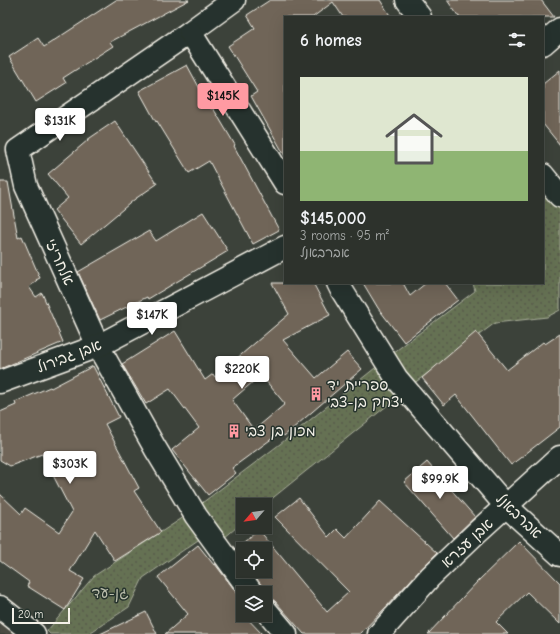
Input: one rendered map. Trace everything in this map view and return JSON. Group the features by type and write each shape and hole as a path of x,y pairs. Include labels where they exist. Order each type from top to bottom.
{"street":[{"name":"אלחריזי","path":"234,0 18,150 26,186 98,346 155,448 196,516 247,586"},
{"path":"407,0 419,16"},
{"path":"544,43 560,30"},
{"path":"190,32 284,181"},
{"path":"544,176 560,196"},
{"name":"אבן גבירול","path":"0,382 98,346 284,248"},
{"name":"אברבאנל","path":"338,284 397,379 506,506 560,555"},
{"name":"אבן עזרא","path":"379,634 430,577 560,457"},
{"path":"0,608 34,634"},
{"path":"272,617 286,634"}],"shaded area":[{"path":"0,623 16,634 0,634"}],"green space":[{"path":"544,189 560,210 560,310 547,317 495,323 409,387 389,356 475,291 473,284 544,284"},
{"path":"380,364 399,396 272,499 236,498 236,528 224,538 198,506 280,444"},
{"name":"גן-עד","path":"187,515 201,538 143,578 129,607 88,634 50,634 47,631 94,576"}],"building":[{"path":"116,0 189,0 110,42 113,46 63,78 66,83 36,102 9,57 38,38 44,47"},
{"path":"270,0 380,0 390,16 342,16 333,2 314,16 284,16 284,154 251,96 257,92 228,46 255,28 247,15"},
{"path":"447,0 541,0 554,17 544,16 458,16"},
{"path":"187,65 211,109 213,108 235,145 234,146 279,230 253,244 209,161 189,173 157,121 156,122 139,91"},
{"path":"560,70 560,145 544,125 544,83"},
{"path":"115,121 157,184 135,199 81,244 54,210 68,198 48,174 87,140"},
{"path":"0,182 8,182 18,238 22,236 40,278 29,287 36,297 42,293 63,342 0,369"},
{"path":"203,212 228,251 148,299 147,297 100,320 78,272 149,231 156,241"},
{"path":"272,283 314,284 330,315 283,340 316,378 347,352 362,369 284,436 281,432 232,468 236,473 208,495 172,450 199,428 170,389 146,404 122,364 175,331 205,380 213,374 215,377 289,314","holes":["261,375 285,404 254,430 232,400"]},
{"path":"364,284 404,284 410,296 425,284 446,284 458,300 404,342 378,308"},
{"path":"476,332 507,370 543,342 545,344 560,334 560,427 511,465 456,395 444,405 422,378"},
{"path":"93,366 119,417 105,424 139,488 134,491 161,532 115,561 95,530 70,571 84,579 65,610 27,586 29,582 0,561 0,494 21,514 25,508 59,532 72,512 42,454 10,466 0,460 0,412 16,405 15,402 50,387 51,388"},
{"path":"427,462 475,517 453,538 404,482"},
{"path":"299,498 329,537 337,529 346,538 380,501 437,553 360,634 304,634 272,599 272,586 262,586 256,578 272,578 272,546 327,612 349,592 275,517"},
{"path":"254,534 262,534 269,542 244,542"},
{"path":"519,541 560,583 560,624 527,592 496,622 508,634 428,634 478,581"},
{"path":"198,545 214,565 215,564 236,592 236,622 251,622 262,634 165,634 188,614 158,577"},
{"path":"146,612 157,634 100,634"}],"place":[{"name":"ספריית יד יצחק בן-צבי","path":"316,394"},
{"name":"מכון בן צבי","path":"234,431"}]}
